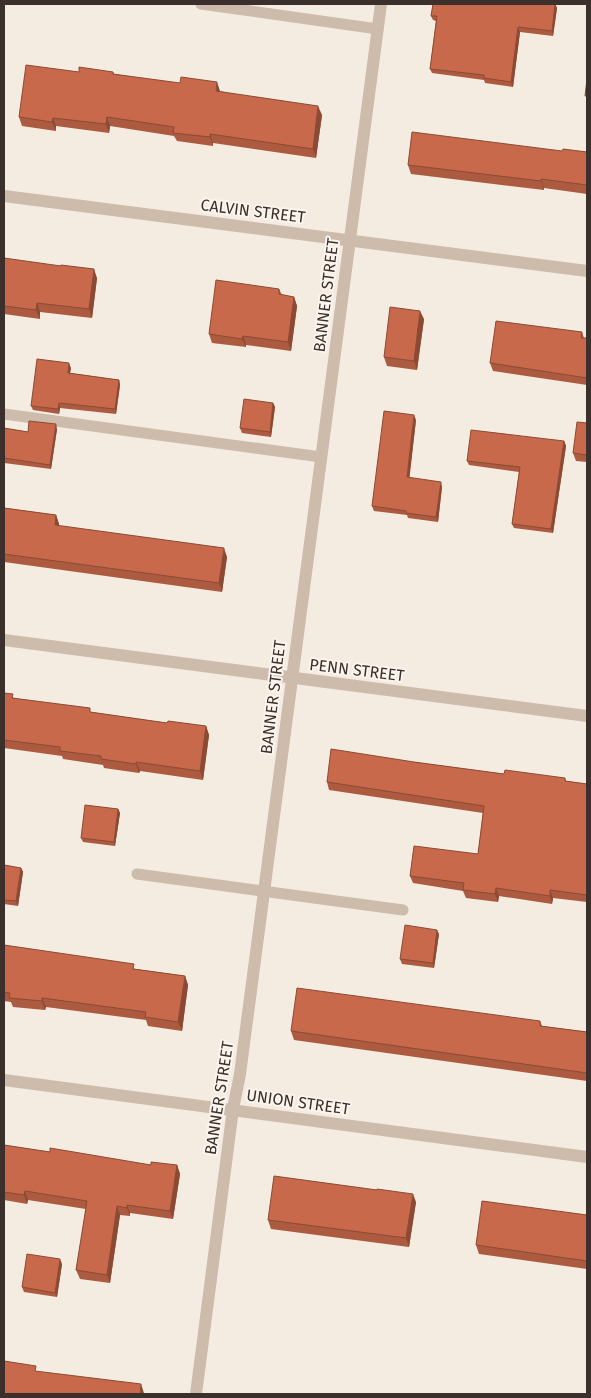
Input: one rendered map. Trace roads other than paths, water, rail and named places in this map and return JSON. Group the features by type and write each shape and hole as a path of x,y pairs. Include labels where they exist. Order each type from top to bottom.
{"street":[{"name":"BANNER STREET","path":"196,1394 381,4"},
{"name":"CALVIN STREET","path":"4,196 587,271"},
{"name":"PENN STREET","path":"4,640 587,716"},
{"name":"UNION STREET","path":"4,1080 587,1157"}],"lane":[{"path":"201,4 378,29"},
{"path":"4,414 321,457"},
{"path":"137,874 403,910"}]}
